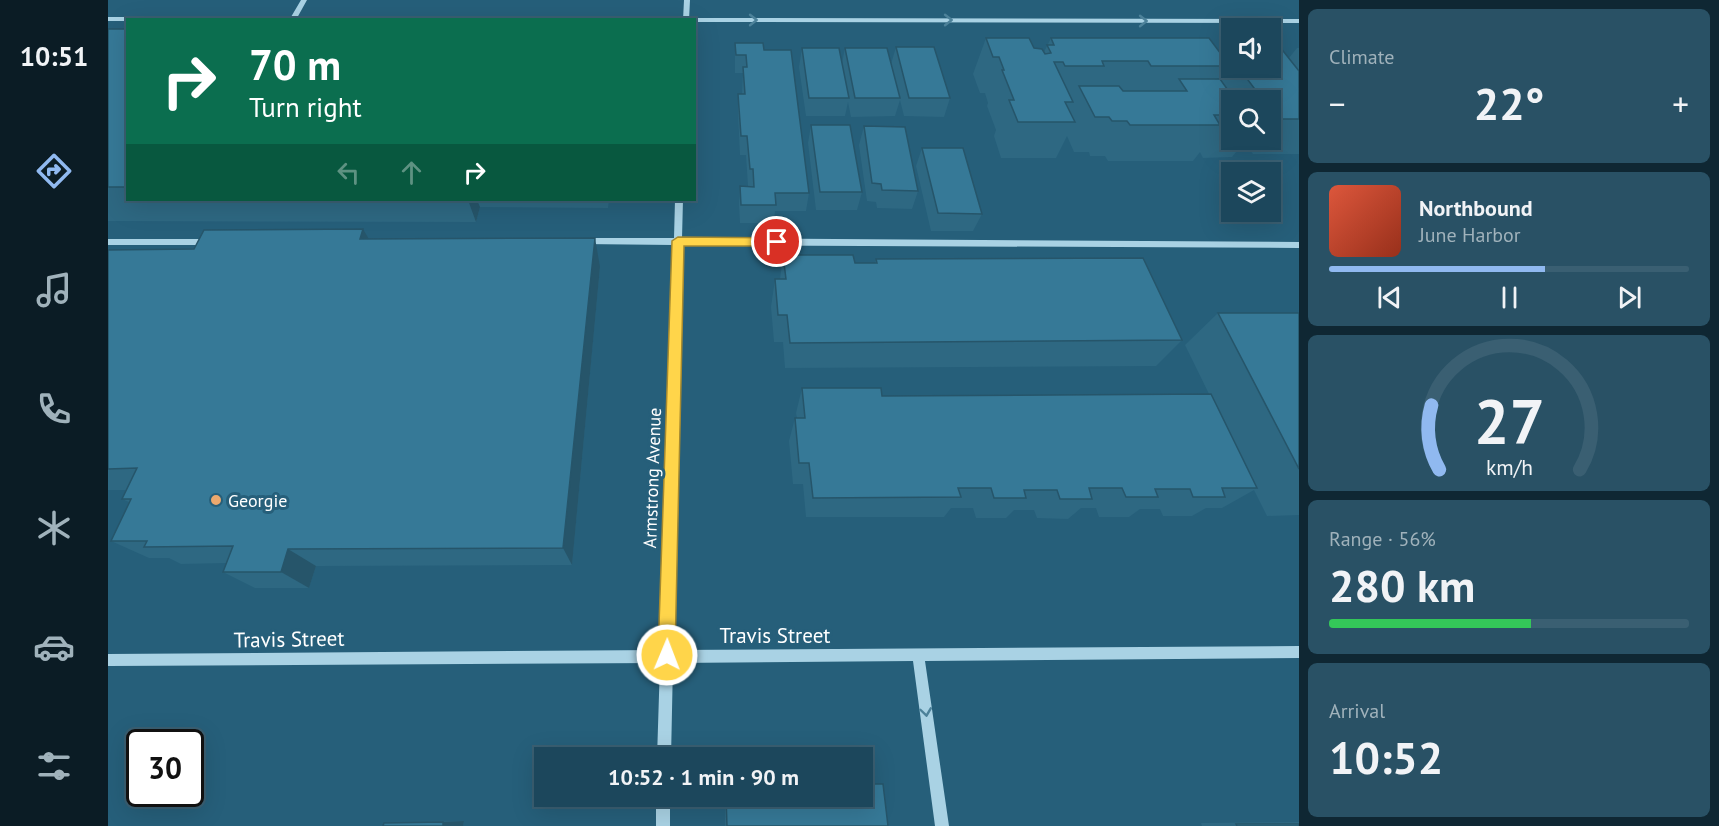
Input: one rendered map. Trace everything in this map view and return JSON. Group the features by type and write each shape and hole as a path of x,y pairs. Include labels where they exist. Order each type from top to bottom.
{"street":[{"path":"295,18 304,0"},
{"path":"686,18 687,0"},
{"path":"108,19 126,19"},
{"path":"696,20 1299,21"},
{"name":"Armstrong Avenue","path":"664,747 679,201"},
{"path":"108,242 226,242"},
{"path":"567,242 1299,245"},
{"name":"Travis Street","path":"108,660 1299,652"},
{"path":"918,654 942,826"},
{"path":"663,807 663,826"}],"building":[{"path":"108,29 126,29 126,187 108,187"},
{"path":"986,38 1029,38 1034,48 1042,49 1045,54 1051,53 1047,45 1054,45 1051,38 1209,38 1221,54 1221,66 1151,66 1148,61 1102,61 1104,66 1065,66 1063,62 1054,62 1073,102 1065,102 1075,122 1018,122 1009,100 1014,100 999,57 993,57"},
{"path":"735,43 763,43 764,50 791,50 809,193 775,193 776,205 741,205 740,186 754,187 747,136 741,136 738,94 745,94 743,67 747,67 746,55 736,55"},
{"path":"896,47 934,47 950,98 909,98"},
{"path":"802,48 839,48 849,98 809,98"},
{"path":"845,48 887,48 900,98 855,98"},
{"path":"1281,48 1299,71 1299,119 1281,118 1281,90 1256,90 1246,78 1281,78"},
{"path":"1179,79 1220,79 1228,90 1221,90 1221,115 1214,115 1220,125 1130,125 1127,121 1112,121 1109,117 1095,117 1079,86 1119,86 1123,91 1187,91"},
{"path":"811,125 850,125 862,192 820,192"},
{"path":"864,126 905,127 918,191 882,190 881,184 872,183"},
{"path":"922,148 963,148 982,214 938,213"},
{"path":"363,229 360,239 595,238 563,548 288,549 281,572 223,572 233,546 144,547 147,541 111,541 131,499 122,499 137,468 108,469 108,250 194,249 204,230"},
{"path":"783,255 853,255 855,263 877,263 876,259 1143,258 1182,340 790,343 787,315 778,315 775,279 786,279"},
{"path":"1218,313 1299,313 1299,469"},
{"path":"802,388 881,388 882,396 1211,394 1257,488 1222,488 1225,497 1193,497 1190,489 1155,489 1158,497 1126,497 1122,488 1089,488 1092,499 1060,499 1057,490 1024,490 1026,498 994,498 991,488 958,488 961,497 813,498 809,463 799,463 795,418 805,418"},
{"path":"873,784 883,784 888,826 727,826 726,807 873,807"},
{"path":"443,822 443,826 383,826 384,823"},
{"path":"1236,824 1299,824 1299,826 1237,826"}],"place":[{"name":"Georgie","path":"216,500"}],"route":[{"path":"667,655 678,241 777,242"}]}
